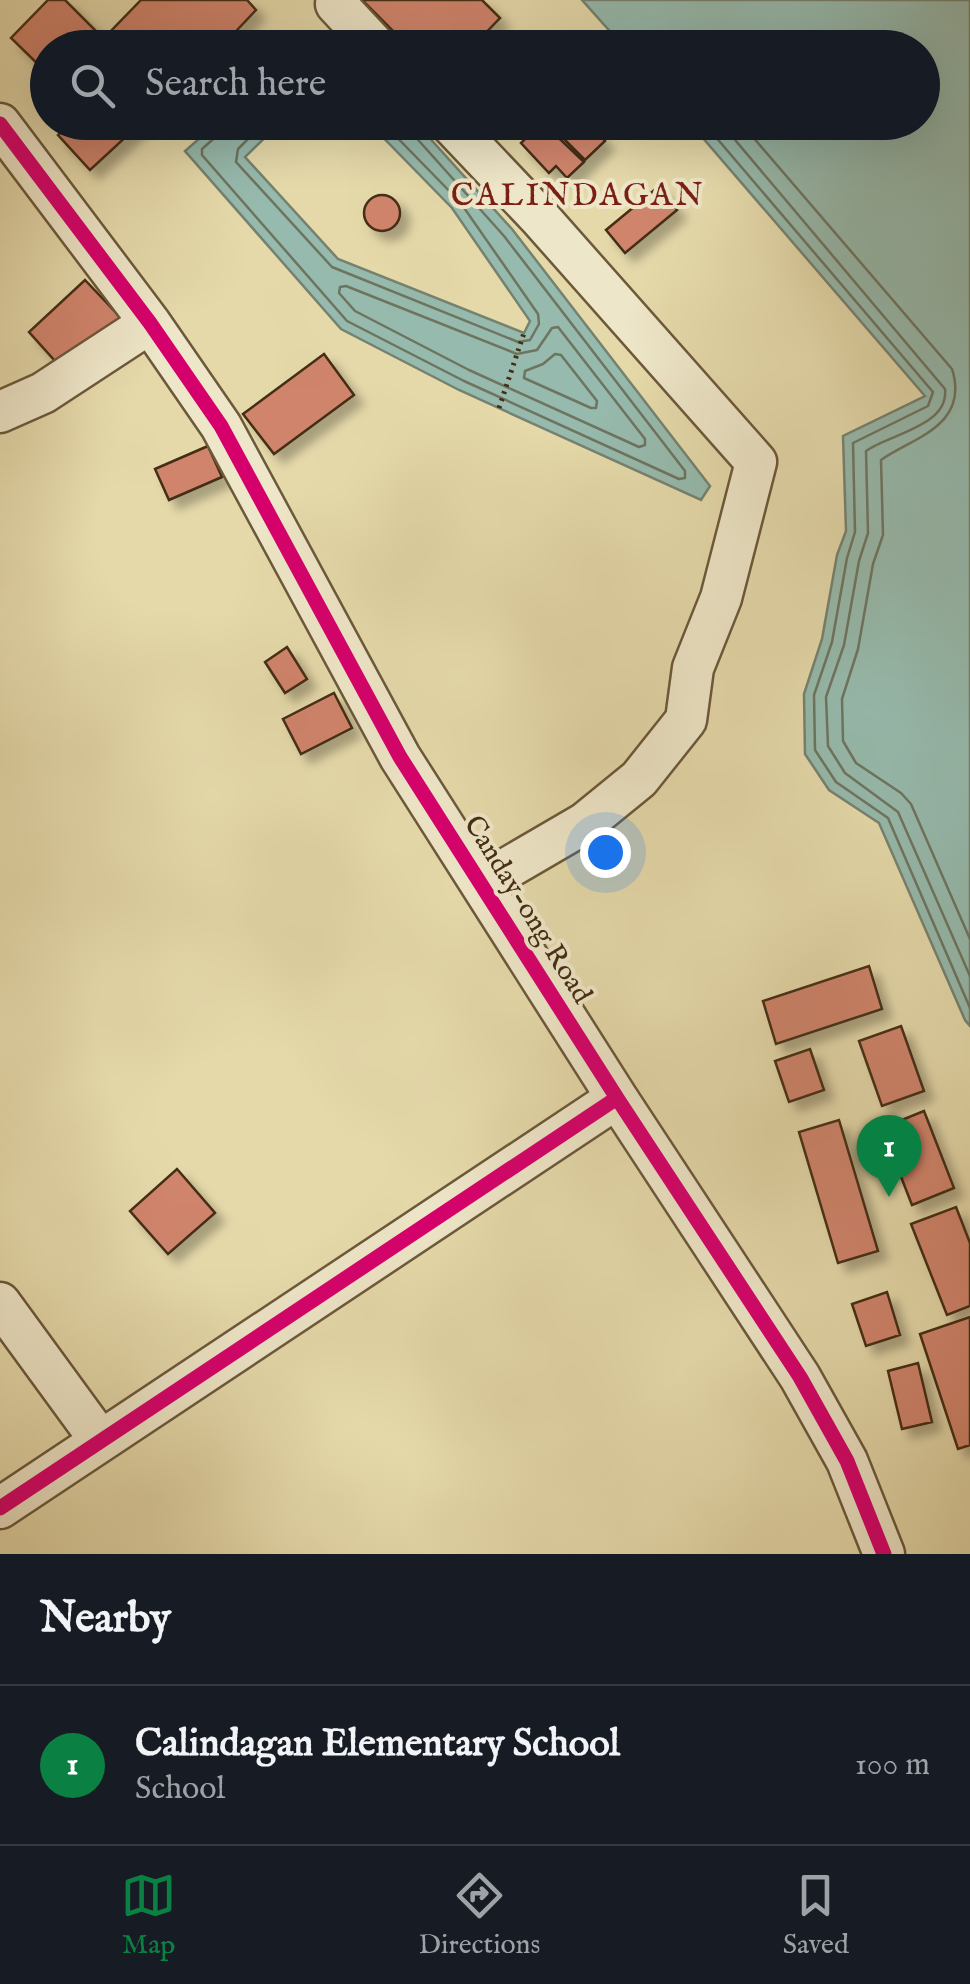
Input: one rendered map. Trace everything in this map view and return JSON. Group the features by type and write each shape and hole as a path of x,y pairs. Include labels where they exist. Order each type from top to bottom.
{"street":[{"path":"336,4 360,30"},
{"name":"Canday-ong Road","path":"0,124 150,323 221,426 400,758 800,1377 846,1461 884,1554"},
{"path":"466,140 756,462 720,598 693,668 686,720 639,779 585,822 482,883"},
{"path":"0,412 43,393 150,323"},
{"path":"0,1508 617,1098"},
{"path":"0,1303 100,1440"}],"path":[{"path":"499,408 524,333"}],"water":[{"path":"582,0 970,0 970,1026 879,823 829,790 805,754 804,694 822,639 837,555 846,531 843,436 925,396 705,140 940,140 940,30 609,30"},
{"path":"198,140 262,140 245,157 338,259 524,333 530,321 452,208 386,140 431,140 512,229 710,486 701,500 459,390 341,329 185,151"}],"building":[{"path":"48,0 65,0 95,30 30,30 30,56 11,38"},
{"path":"141,0 247,0 256,10 237,30 112,30"},
{"path":"362,0 482,0 500,18 488,30 392,30"},
{"path":"63,140 122,140 90,170"},
{"path":"561,140 584,162 567,178 556,166 549,173 521,143"},
{"path":"565,140 604,140 585,160"},
{"path":"658,187 677,210 625,253 606,230"},
{"path":"382,195 395,200 400,213 395,226 382,231 369,226 364,213 369,200"},
{"path":"85,280 121,318 64,371 29,332"},
{"path":"324,354 354,395 274,454 243,414"},
{"path":"208,446 222,477 169,500 155,469"},
{"path":"287,647 307,679 285,693 265,662"},
{"path":"334,693 352,728 301,754 283,719"},
{"path":"869,966 882,1009 776,1044 763,1001"},
{"path":"901,1026 924,1091 882,1106 859,1041"},
{"path":"810,1049 824,1090 789,1102 775,1061"},
{"path":"924,1111 954,1188 912,1205 882,1128"},
{"path":"839,1120 878,1251 838,1263 799,1132"},
{"path":"177,1169 215,1213 168,1254 130,1211"},
{"path":"956,1207 970,1243 970,1306 947,1315 911,1224"},
{"path":"887,1292 900,1335 866,1346 852,1304"},
{"path":"970,1317 970,1445 958,1449 920,1334"},
{"path":"918,1363 932,1422 902,1429 888,1371"}],"cycle path":[{"path":"0,124 150,323 221,426 400,757 617,1098 0,1508"},
{"path":"617,1098 800,1377 847,1461 884,1554"}],"place":[{"name":"Calindagan Elementary School","path":"889,1197"}],"district":[{"name":"CALINDAGAN","path":"578,196"}]}
